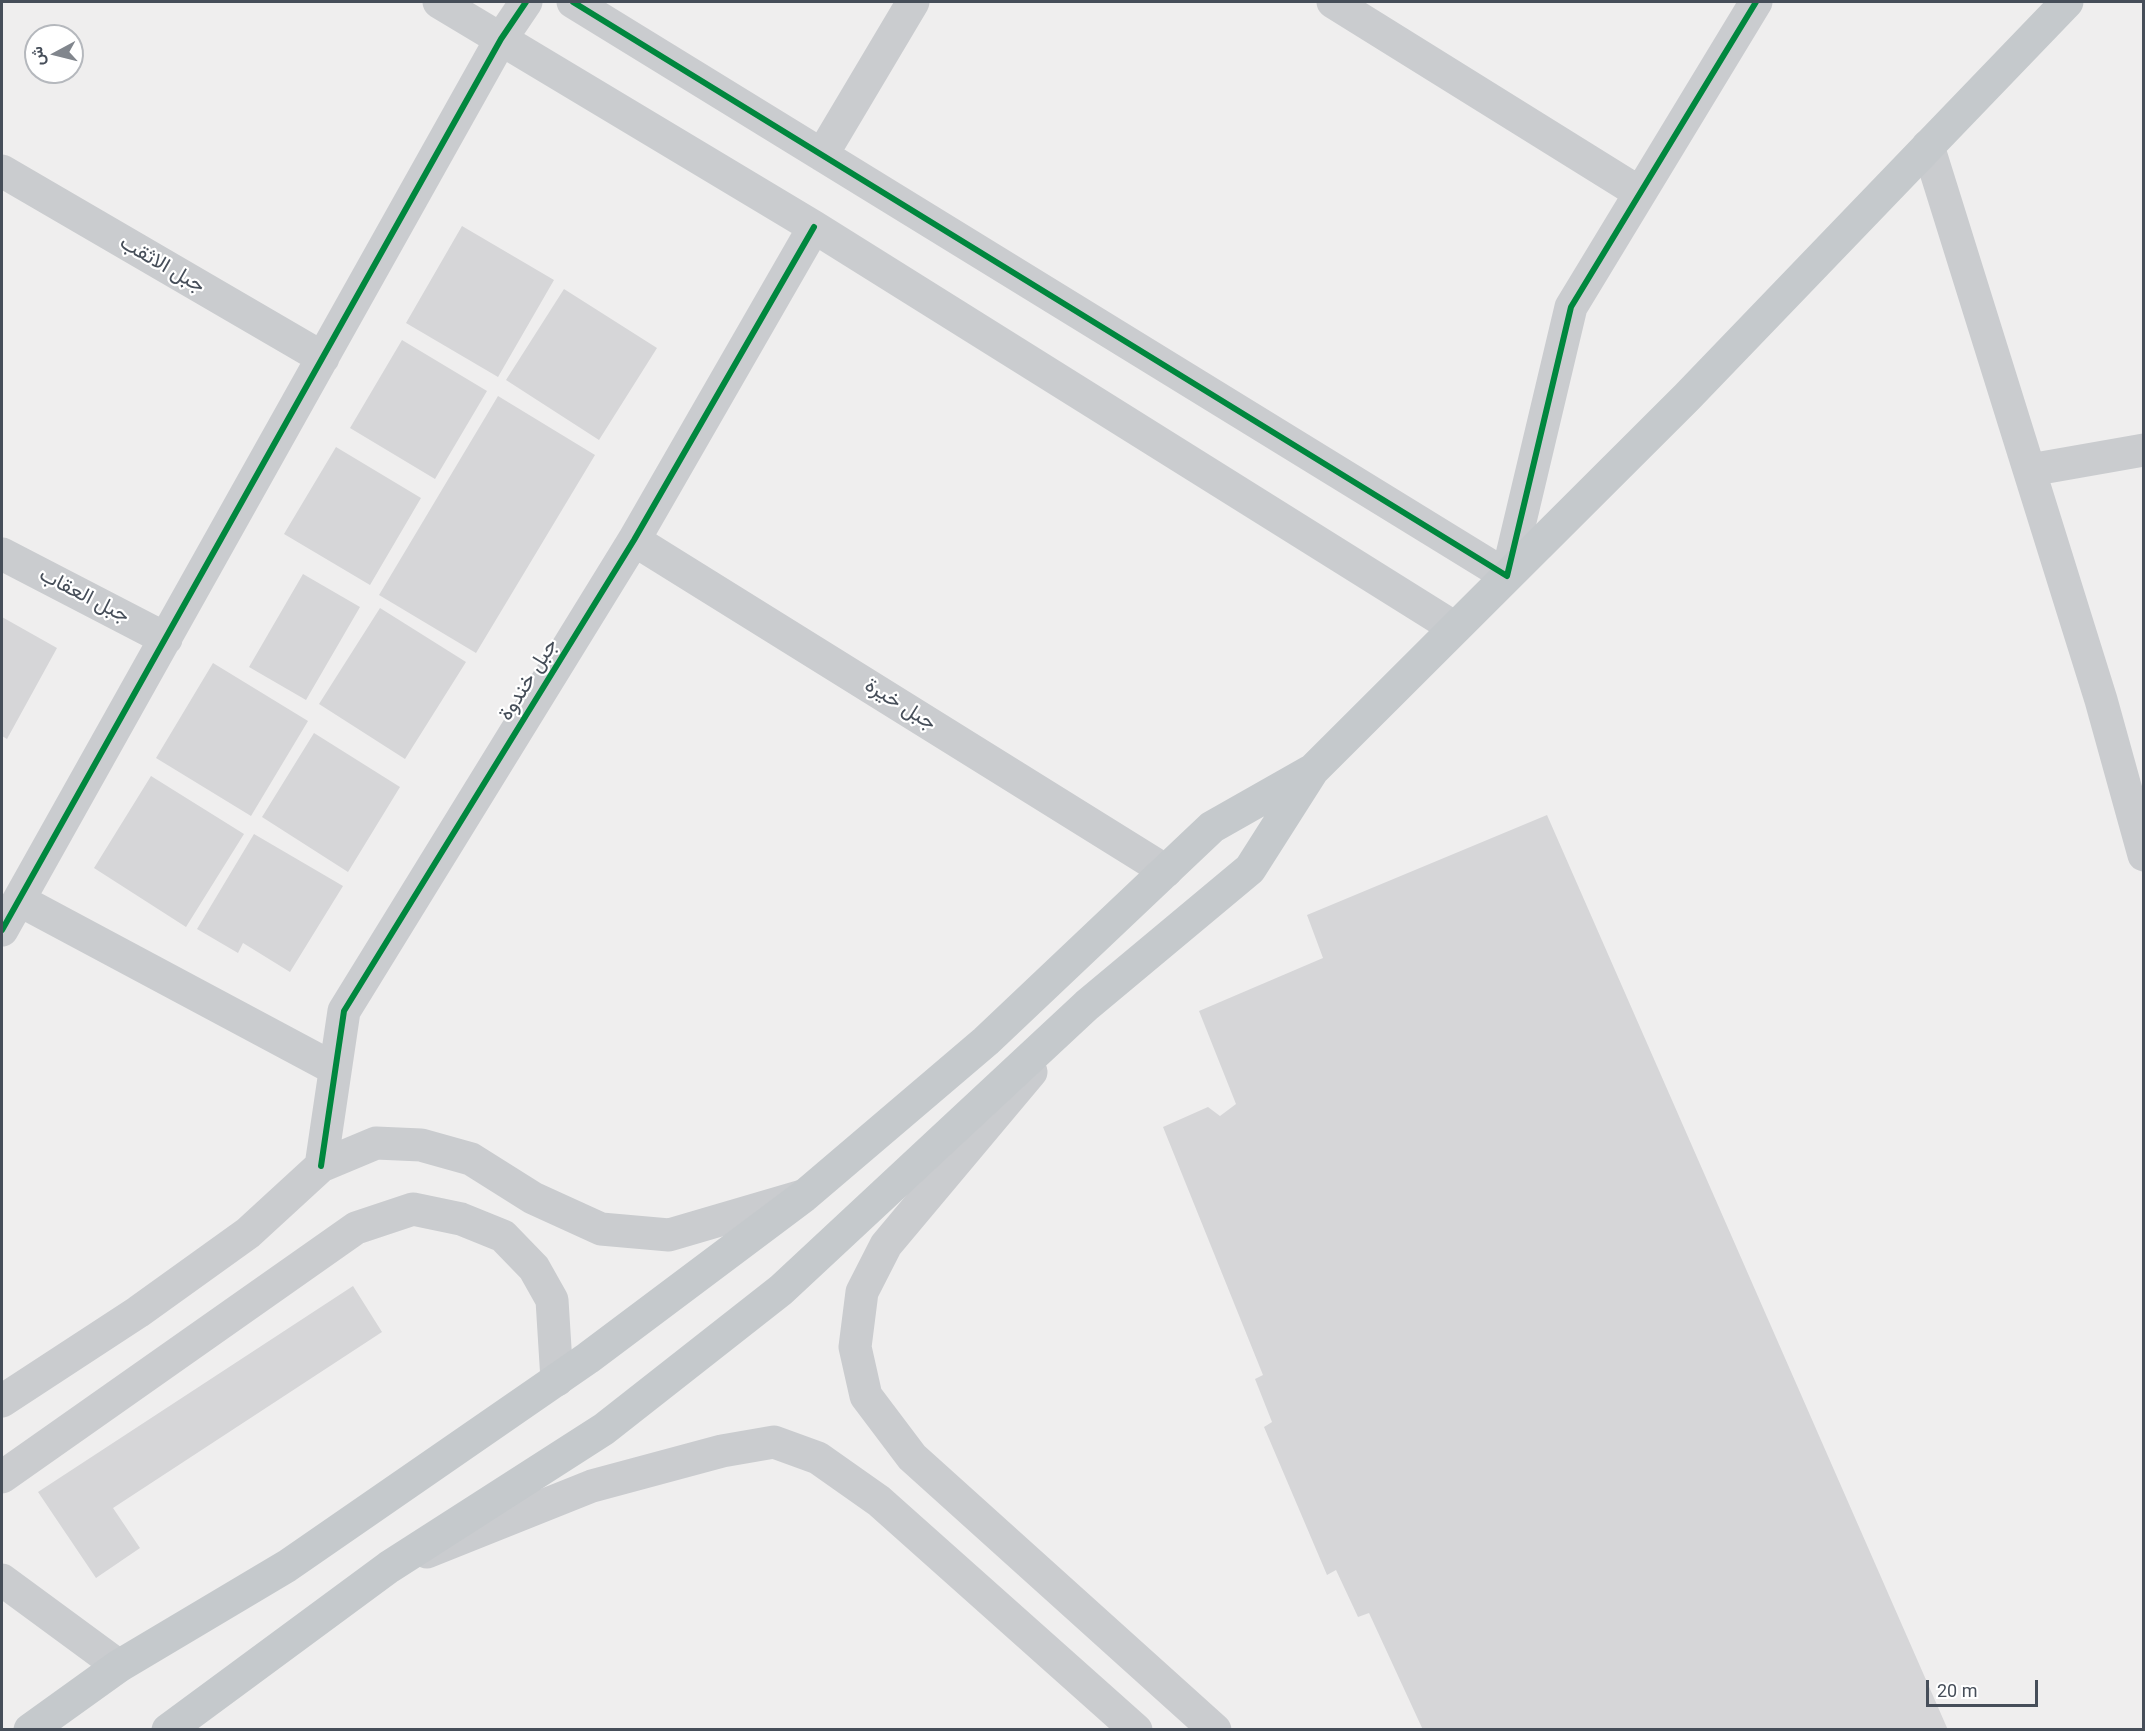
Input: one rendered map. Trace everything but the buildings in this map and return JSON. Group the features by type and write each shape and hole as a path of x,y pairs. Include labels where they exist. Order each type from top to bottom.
{"main road":[{"path":"168,1730 389,1567 604,1429 781,1290 1088,1005 1250,869 1313,770 1687,397 2067,2"},
{"path":"30,1730 119,1666 287,1566 557,1380 804,1196 986,1041 1212,827 1313,770"}],"street":[{"path":"439,2 814,227 1455,628"},
{"path":"2,930 501,39 526,2"},
{"path":"573,2 1507,576 1571,307 1756,2"},
{"path":"822,155 913,2"},
{"path":"1333,2 1640,193"},
{"path":"1928,146 2101,700 2144,855"},
{"name":"جبل الاثقب","path":"2,171 324,358"},
{"name":"جبل خندوة","path":"321,1166 344,1011 634,540 814,227"},
{"path":"2030,470 2144,450"},
{"name":"جبل خيرة","path":"634,540 1166,871"},
{"name":"جبل العقاب","path":"2,554 166,639"},
{"path":"19,900 335,1069"},
{"path":"1088,1005 886,1245 862,1292 855,1347 866,1396 912,1457 1215,1730"},
{"path":"2,1401 138,1312 248,1233 321,1166 376,1143 421,1145 471,1159 533,1198 601,1228 669,1236 804,1196"},
{"path":"2,1477 356,1227 413,1209 460,1219 504,1236 534,1268 552,1300 557,1380"},
{"path":"389,1567 592,1486 722,1451 774,1442 818,1458 879,1502 1136,1730"},
{"path":"2,1580 119,1666"}],"cycle path":[{"path":"2,930 501,39 526,2"},
{"path":"573,2 1507,576 1571,307 1756,2"},
{"path":"321,1166 344,1011 634,540 814,227"}]}
